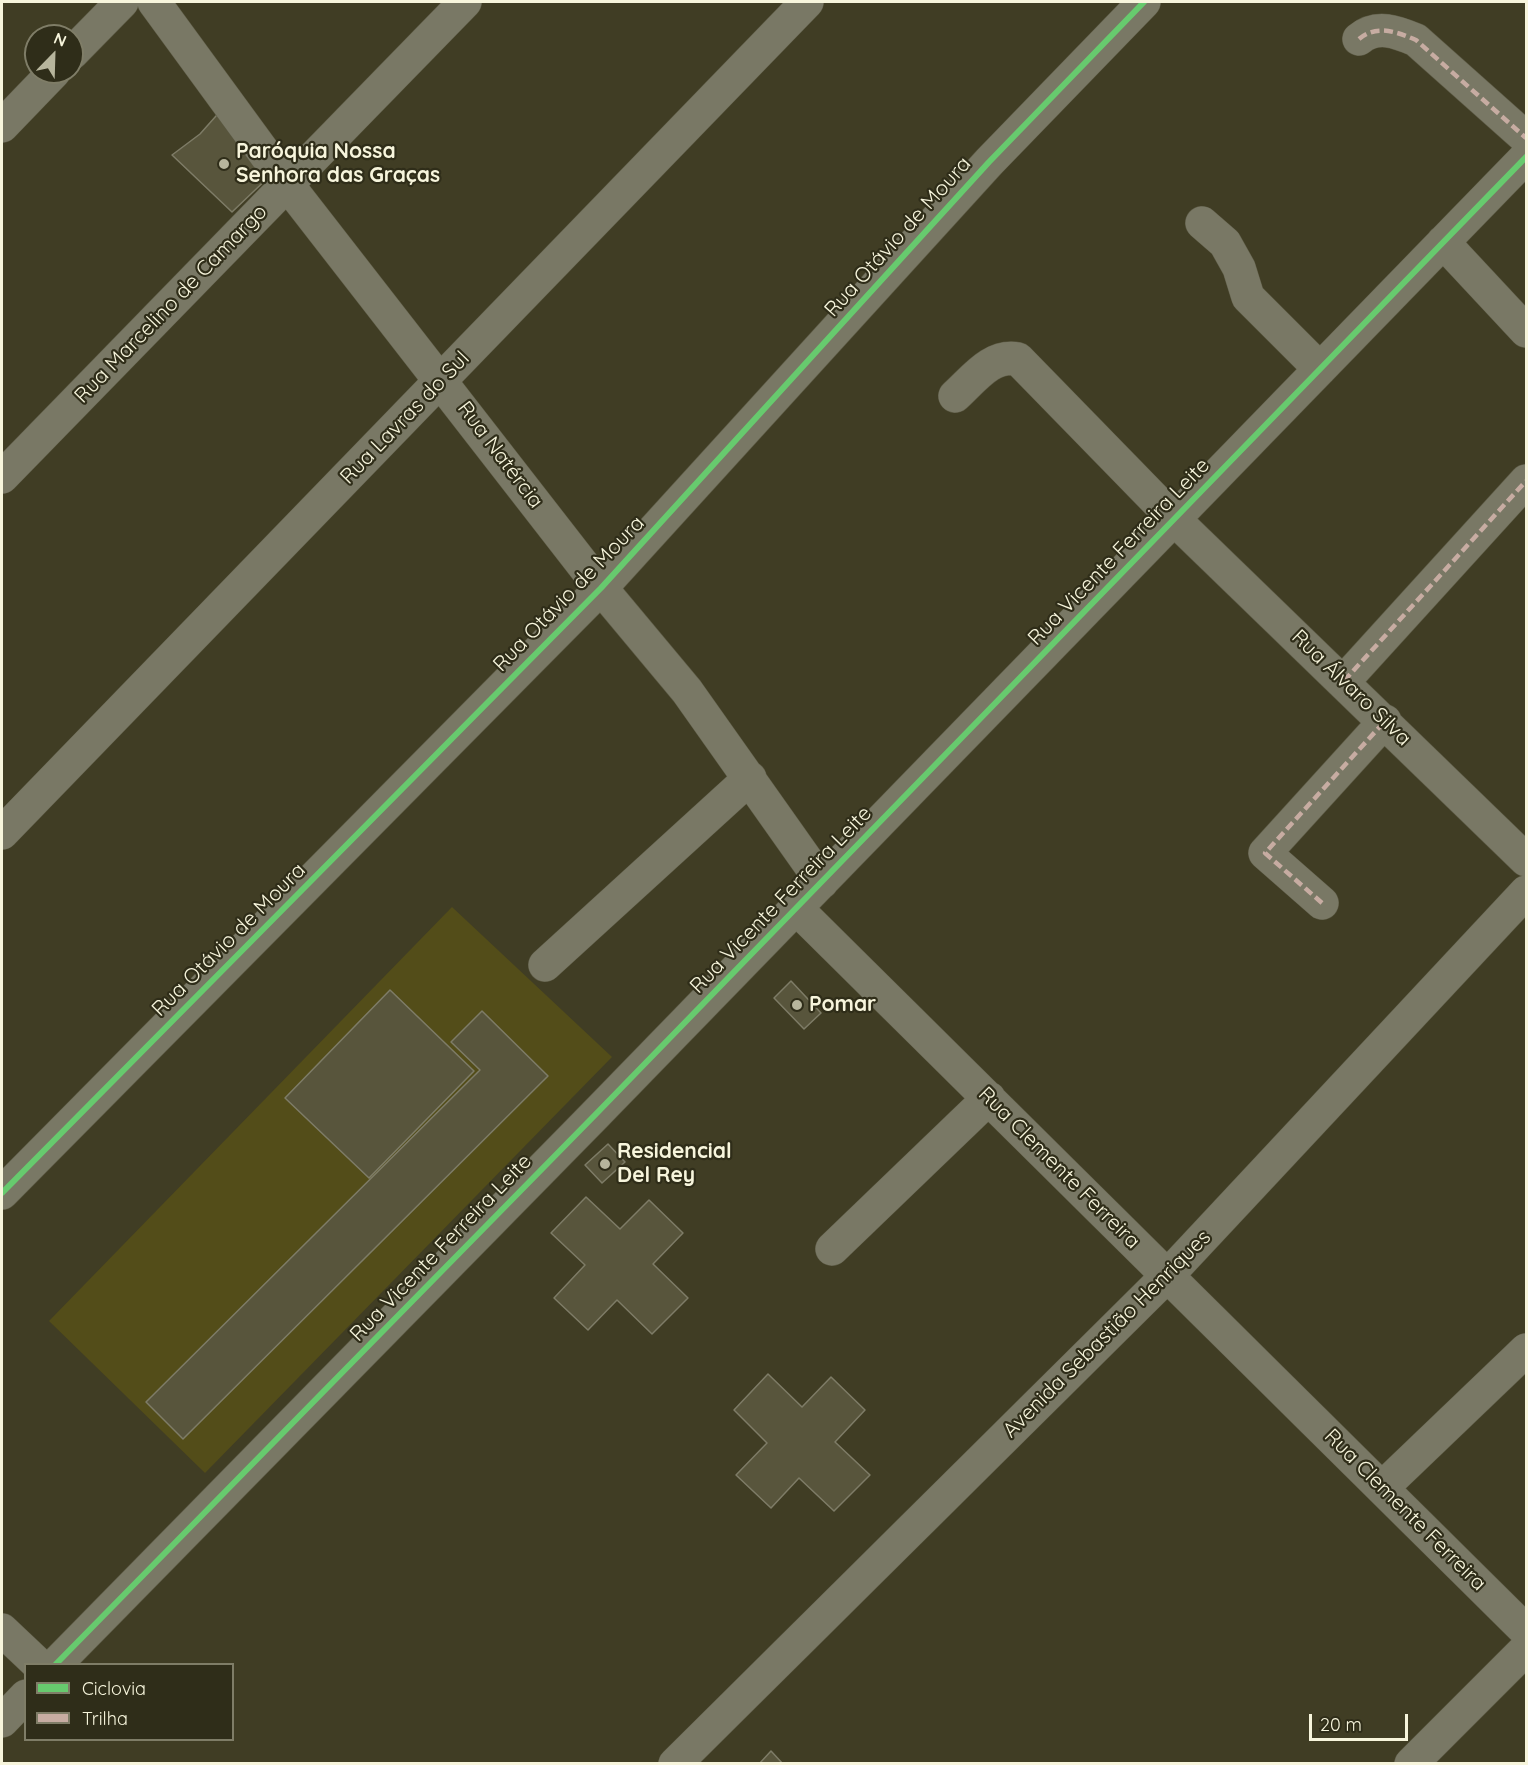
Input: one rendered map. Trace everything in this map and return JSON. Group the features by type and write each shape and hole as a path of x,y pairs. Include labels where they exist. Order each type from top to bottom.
{"street":[{"path":"84,41 122,2"},
{"name":"Rua Natércia","path":"154,2 287,184 442,380 601,588 687,691 822,882"},
{"name":"Rua Marcelino de Camargo","path":"2,477 465,2"},
{"name":"Rua Lavras do Sul","path":"2,833 807,2"},
{"name":"Rua Otávio de Moura","path":"2,1193 601,588 989,162 1144,2"},
{"path":"1359,39 1367,33 1380,30 1396,31 1416,40 1527,138"},
{"path":"2,126 42,84"},
{"name":"Rua Vicente Ferreira Leite","path":"58,1663 822,882 1527,156"},
{"path":"1202,223 1225,243 1239,268 1248,297 1320,369"},
{"path":"1443,242 1527,331"},
{"name":"Rua Álvaro Silva","path":"955,396 996,360 1018,359 1174,519 1385,721 1522,845"},
{"path":"1344,681 1527,481"},
{"path":"1322,903 1265,853 1385,721"},
{"path":"545,965 750,778"},
{"name":"Avenida Sebastião Henriques","path":"675,1764 1168,1275 1527,892"},
{"name":"Rua Clemente Ferreira","path":"796,908 1527,1631"},
{"path":"832,1249 989,1098"},
{"path":"1382,1488 1527,1350"},
{"path":"2,1630 36,1663"},
{"path":"1411,1764 1527,1649"},
{"path":"2,1721 24,1698"}],"shaded area":[{"path":"452,907 612,1057 205,1473 49,1321"}],"building":[{"name":"Paróquia Nossa Senhora das Graças","path":"224,107 274,172 232,212 172,155 200,134"},
{"name":"Pomar","path":"791,981 821,1013 804,1029 774,998"},
{"path":"390,990 474,1071 369,1178 285,1098"},
{"path":"482,1011 548,1076 183,1439 146,1402 480,1070 451,1042"},
{"name":"Residencial Del Rey","path":"608,1144 625,1162 602,1183 585,1165"},
{"path":"586,1197 620,1229 649,1200 683,1233 653,1264 688,1298 652,1334 617,1300 588,1330 554,1298 585,1265 551,1233"},
{"path":"768,1374 802,1407 831,1377 865,1410 835,1442 870,1475 834,1511 799,1478 771,1508 736,1475 767,1443 734,1410"},
{"path":"771,1751 783,1764 759,1764"}],"marked path":[{"path":"1359,39 1366,34 1387,31 1416,40 1526,138"},
{"path":"1344,681 1526,481"},
{"path":"1322,903 1265,853 1385,721"}],"cycle path":[{"path":"2,1193 601,588 989,162 1144,2"},
{"path":"57,1663 594,1116 1526,157"}],"place":[{"name":"Paróquia Nossa Senhora das Graças","path":"224,164"},
{"name":"Pomar","path":"797,1005"},
{"name":"Residencial Del Rey","path":"605,1164"}]}
